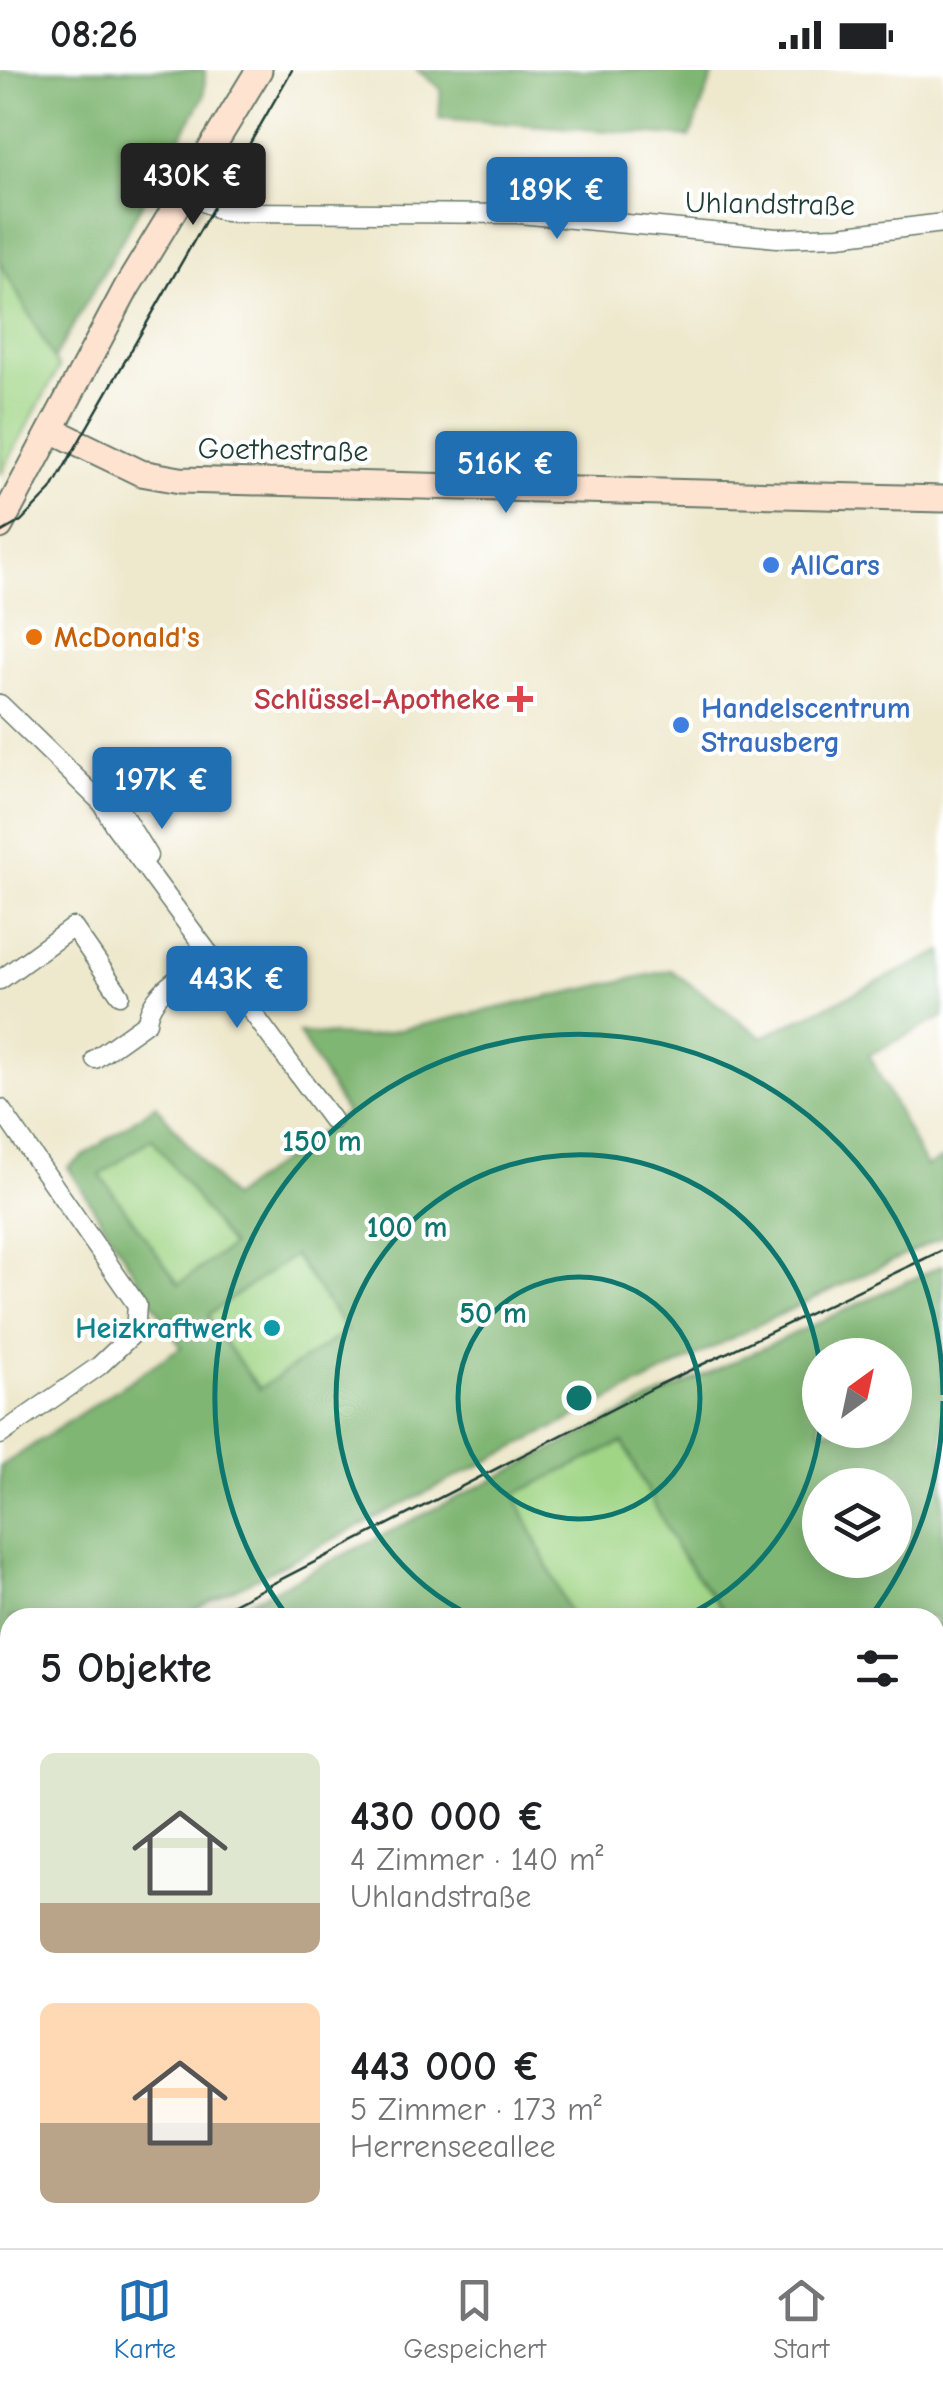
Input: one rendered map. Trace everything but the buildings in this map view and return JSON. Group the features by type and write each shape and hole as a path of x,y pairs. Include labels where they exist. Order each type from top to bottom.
{"street":[{"path":"0,526 182,192 259,70"},
{"name":"Uhlandstraße","path":"182,192 225,212 518,214 778,238 839,236 943,222"},
{"name":"Goethestraße","path":"52,430 141,474 180,480 943,500"},
{"path":"0,704 102,803 118,807 180,914 332,1120"},
{"path":"0,980 72,928 120,995"},
{"path":"96,1059 147,1022 149,1008 166,989 211,955"},
{"path":"0,1108 137,1305 135,1332 98,1366 0,1435"}],"green space":[{"path":"0,70 205,70 204,96 54,359 0,262"},
{"path":"417,70 715,70 690,137 439,118 441,89"},
{"path":"0,262 59,368 0,475"},
{"path":"943,951 943,1017 869,1055 926,1167 943,1158 943,1237 764,1322 197,1608 0,1608 0,1467 181,1347 68,1167 156,1105 231,1198 346,1113 299,1033 367,1037 671,970 762,1037","holes":["152,1138 231,1246 179,1284 100,1175","294,1255 347,1331 259,1389 210,1322 209,1314"]},
{"path":"152,1137 231,1246 179,1284 100,1175"},
{"path":"294,1255 347,1331 260,1389 209,1322 209,1314"},
{"path":"943,1265 943,1608 721,1608 677,1549 623,1442 515,1494 567,1608 238,1608 661,1395"},
{"path":"623,1442 677,1549 721,1608 567,1608 515,1494"}],"tram line":[{"path":"0,533 21,521 51,490 292,70"},
{"path":"225,1608 659,1385 943,1250"}],"place":[{"name":"AllCars","path":"771,565"},
{"name":"McDonald's","path":"34,637"},
{"name":"Schlüssel-Apotheke","path":"520,699"},
{"name":"Handelscentrum Strausberg","path":"681,725"},
{"name":"Heizkraftwerk","path":"272,1328"}]}
